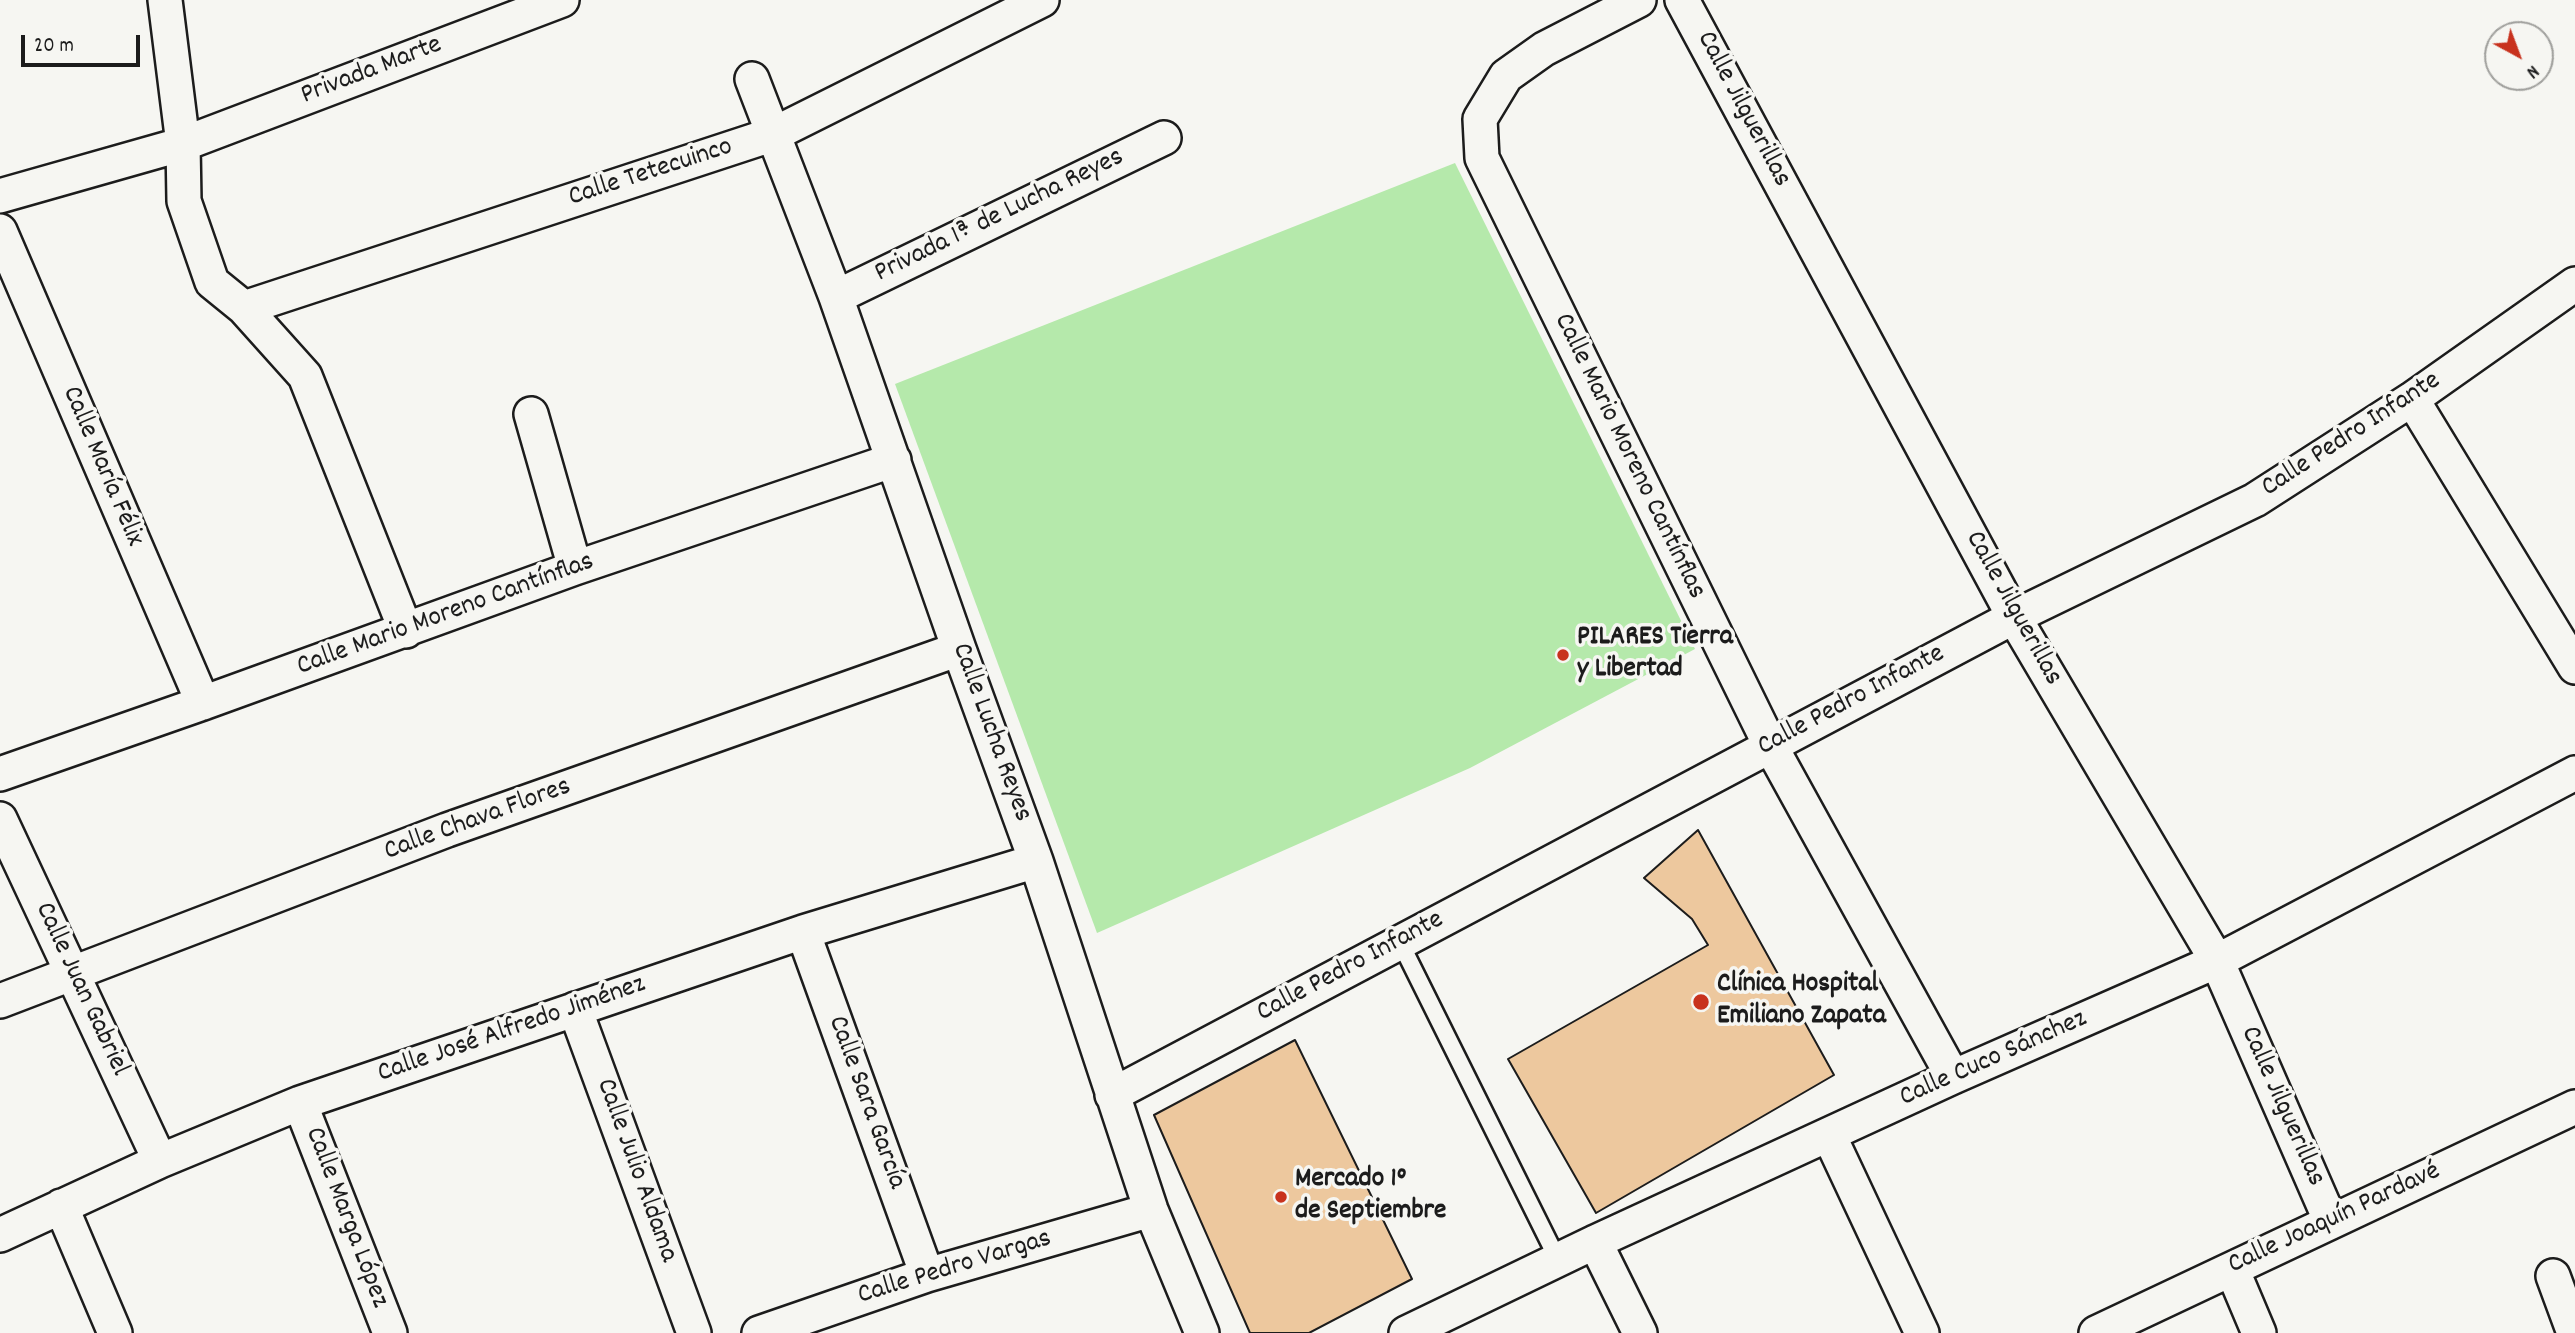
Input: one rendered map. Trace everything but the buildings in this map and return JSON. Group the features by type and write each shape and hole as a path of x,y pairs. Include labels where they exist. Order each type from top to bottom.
{"street":[{"path":"165,0 183,144 184,201 212,282 244,308 305,376 407,631"},
{"name":"Privada Marte","path":"0,196 183,144 562,0"},
{"name":"Calle Tetecuinco","path":"244,308 774,134 1042,0"},
{"name":"Calle Mario Moreno Cantínflas","path":"1639,0 1544,50 1506,76 1480,119 1482,158 1770,745 1953,1077"},
{"name":"Calle Jilguerillas","path":"1682,0 2014,617 2217,961 2331,1222"},
{"name":"Calle Lucha Reyes","path":"752,79 836,297 959,649 1037,861 1151,1210 1202,1333"},
{"name":"Privada 1ª de Lucha Reyes","path":"836,297 1164,138"},
{"name":"Calle María Félix","path":"0,231 203,703"},
{"name":"Calle Pedro Infante","path":"1112,1095 2014,617 2255,500 2412,399 2575,284"},
{"path":"2412,399 2575,667"},
{"path":"531,414 575,568"},
{"name":"Calle Mario Moreno Cantínflas","path":"0,774 407,631 575,568 894,460"},
{"name":"Calle Chava Flores","path":"0,1001 447,830 959,649"},
{"name":"Calle Cuco Sánchez","path":"1406,1333 1595,1242 1953,1077 2217,961 2575,774"},
{"name":"Calle Juan Gabriel","path":"0,819 160,1161"},
{"name":"Calle José Alfredo Jiménez","path":"0,1235 160,1161 300,1103 803,932 1037,861"},
{"name":"Calle Sara García","path":"803,932 927,1275"},
{"name":"Calle Julio Aldama","path":"575,1009 694,1333"},
{"name":"Calle Marga López","path":"300,1103 390,1333"},
{"name":"Calle Joaquín Pardavé","path":"2096,1333 2575,1107"},
{"path":"1829,1135 1922,1333"},
{"path":"61,1206 115,1333"},
{"name":"Calle Pedro Vargas","path":"760,1333 927,1275 1151,1210"},
{"path":"1595,1242 1640,1333"},
{"path":"2232,1269 2259,1333"},
{"path":"2553,1276 2574,1333"}],"lane":[{"path":"1400,942 1558,1260"}],"green space":[{"path":"1455,163 1695,649 1470,768 1097,933 895,384"}],"place":[{"name":"PILARES Tierra y Libertad","path":"1563,655"},
{"name":"Clínica Hospital Emiliano Zapata","path":"1701,1002"},
{"name":"Mercado 1° de Septiembre","path":"1281,1197"}]}
